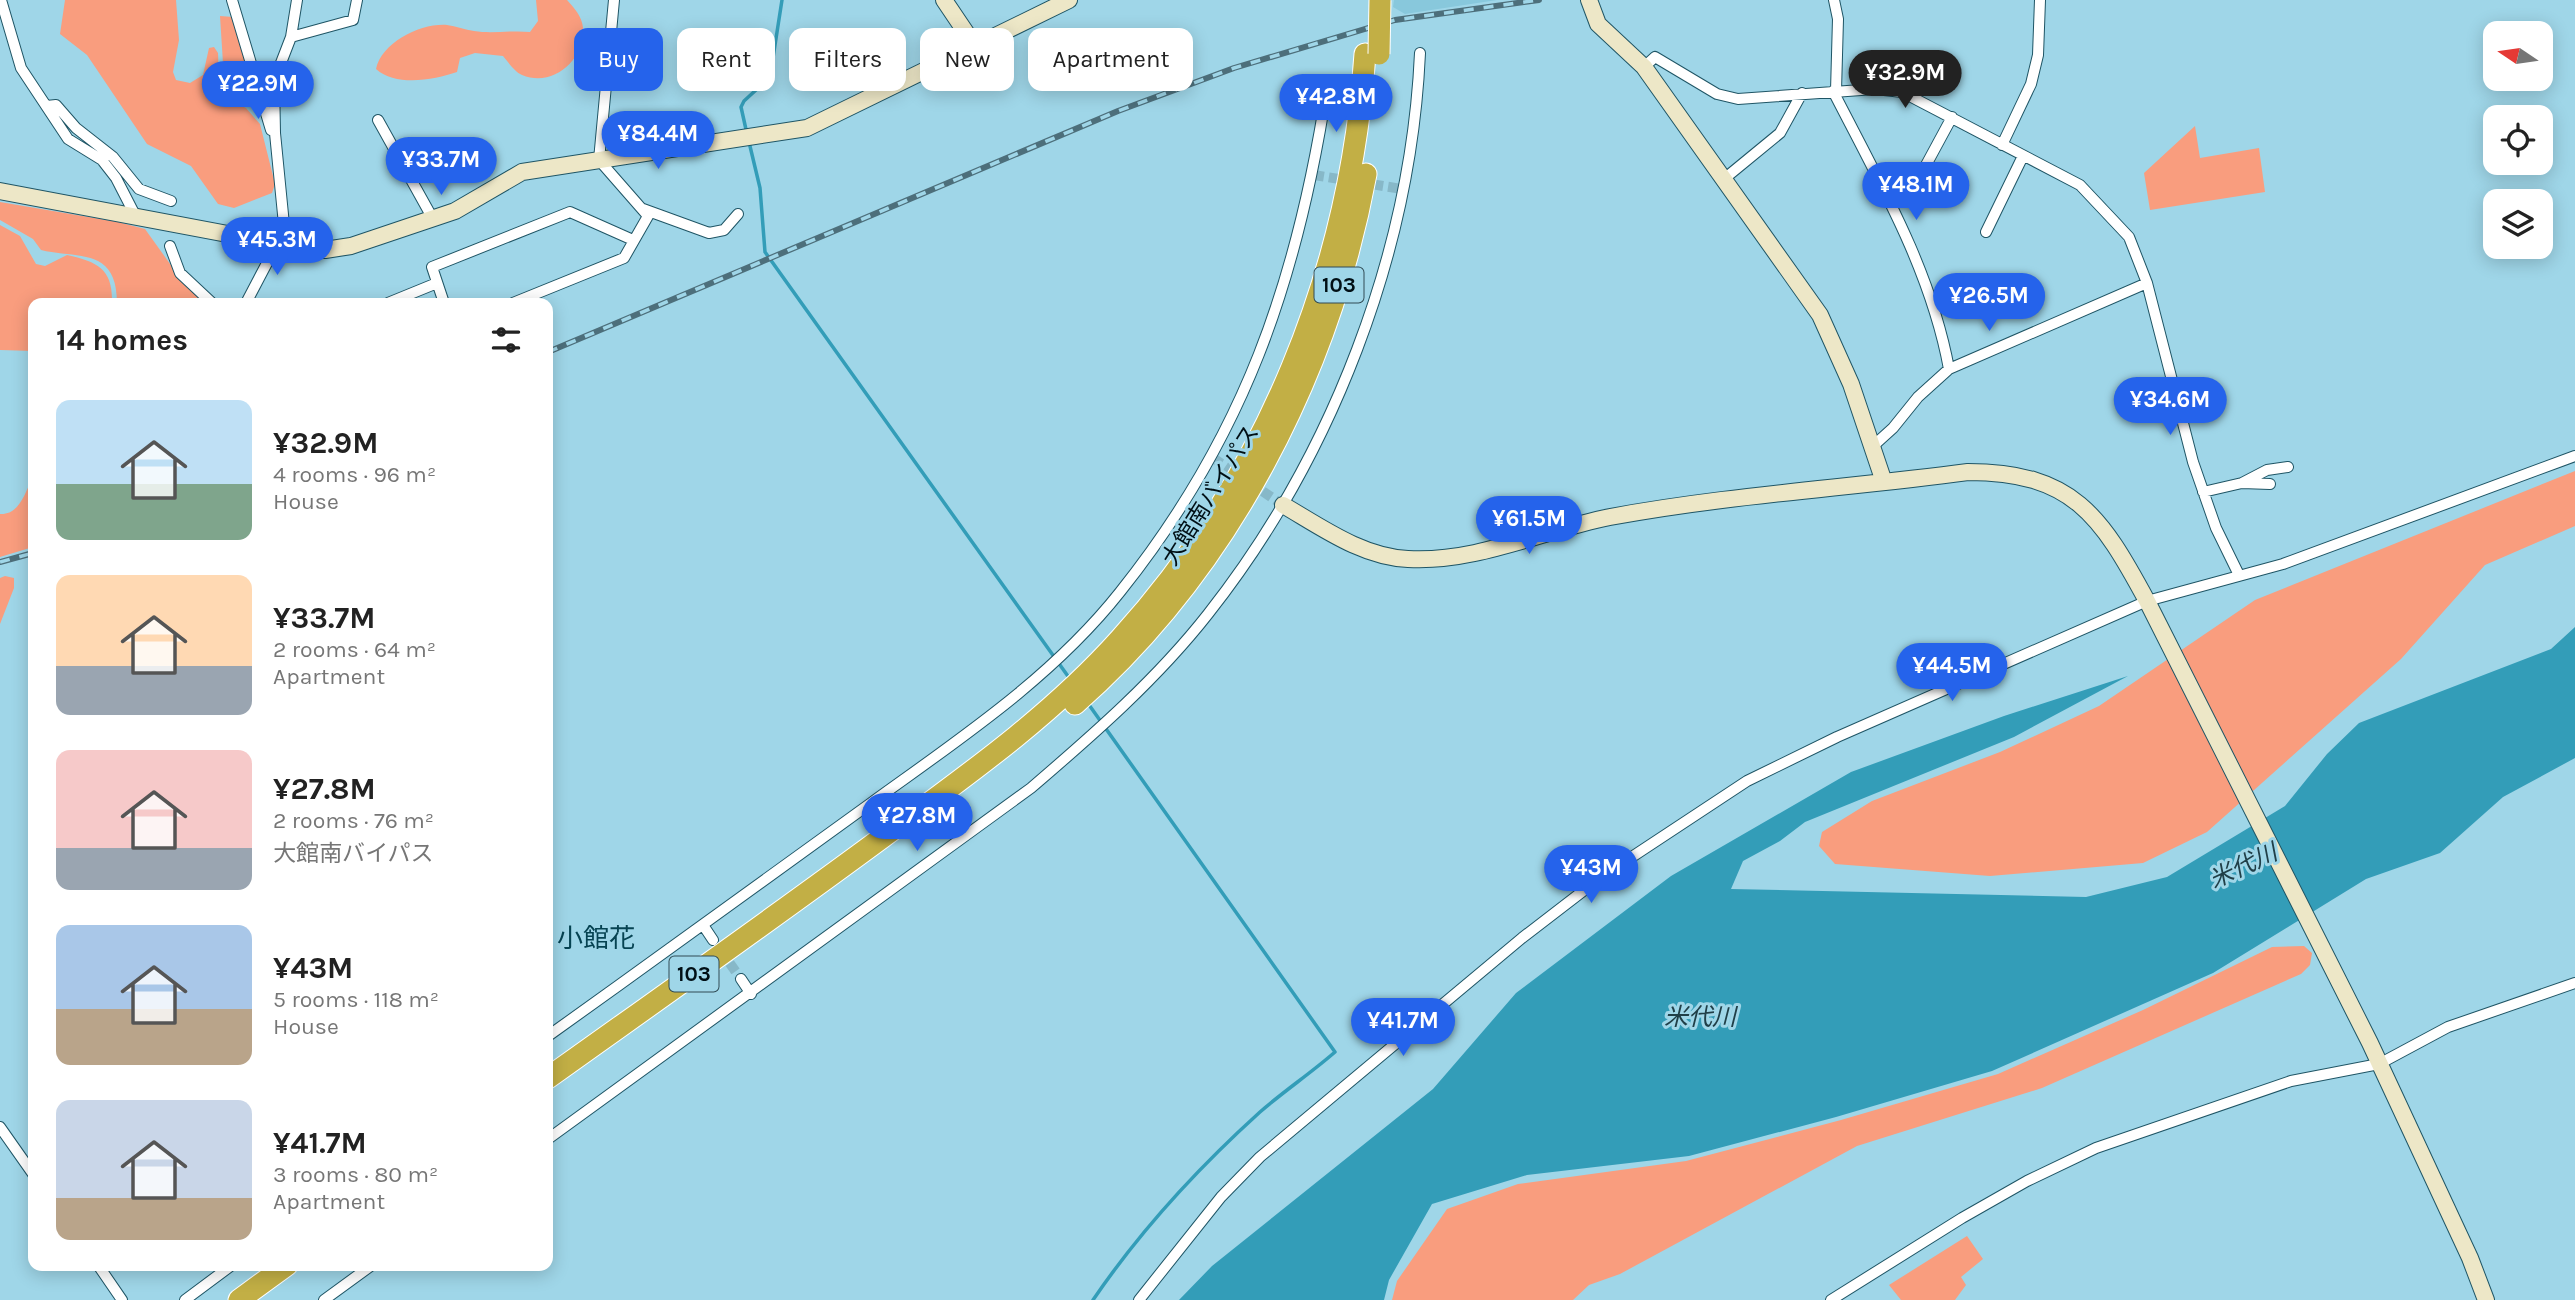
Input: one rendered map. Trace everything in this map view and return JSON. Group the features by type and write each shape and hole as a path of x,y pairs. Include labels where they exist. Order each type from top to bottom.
{"highway":[{"name":"大館南バイパス","path":"1366,0 1372,54"},
{"name":"大館南バイパス","path":"553,1074 840,868 979,777 1095,676 1203,534 1243,470 1276,407 1313,315 1341,220 1380,0"},
{"path":"239,1300 279,1271"}],"street":[{"path":"1,0 21,68 68,139 102,160 116,178 135,215"},
{"path":"232,0 276,149"},
{"path":"251,298 282,244 274,81 292,37 297,0"},
{"path":"292,37 352,20 357,0"},
{"path":"525,298 624,258 648,216 598,160 614,0"},
{"path":"944,0 963,28"},
{"path":"1012,28 1069,0"},
{"path":"1589,0 1598,24 1644,67 1820,315 1837,350 1884,482"},
{"path":"1834,0 1838,19 1834,91 1924,276 1942,332 1949,369"},
{"path":"2002,145 2031,84 2038,55 2040,0"},
{"path":"553,1135 1031,788 1098,730 1172,656 1207,616 1283,505 1339,389 1383,275 1408,162 1420,53"},
{"path":"1644,67 1655,57 1717,94 1738,99 1875,89 1902,92 2080,185 2107,210 2129,237 2147,283 2203,492 2239,575"},
{"path":"0,191 325,250 351,246 455,211 522,172 807,128 920,73"},
{"path":"553,1032 954,744 1056,661 1119,594 1170,524 1213,458 1248,386 1285,285 1314,175 1327,88"},
{"path":"1724,179 1780,133 1802,93"},
{"path":"47,106 56,106 76,128 97,142 139,189 171,201"},
{"path":"1912,191 1952,117"},
{"path":"378,120 433,219"},
{"path":"1986,232 2023,156"},
{"path":"643,209 709,233 724,230 738,214"},
{"path":"442,298 432,267 570,212 633,240"},
{"path":"170,246 180,273 207,298"},
{"path":"400,298 437,283"},
{"path":"1872,447 1949,369 2147,283"},
{"path":"1139,1300 1221,1197 1260,1157 1522,938 1600,878 1746,781 1837,737 2150,608 2239,575 2283,564 2575,456"},
{"path":"2203,492 2242,483 2267,470 2288,467"},
{"path":"1283,505 1351,544 1406,559 1438,559 1480,551 1610,517 1740,497 1968,472 2000,472 2031,478 2054,488 2099,520 2120,551 2370,1043 2470,1258 2486,1300"},
{"path":"2242,483 2270,484"},
{"path":"703,925 713,940"},
{"path":"741,979 751,994"},
{"path":"1831,1300 1962,1218 2027,1181 2096,1148 2291,1081 2379,1064 2448,1027 2575,983"},
{"path":"0,1127 28,1167"},
{"path":"102,1271 122,1300"},
{"path":"185,1300 224,1271"},
{"path":"324,1300 364,1271"}],"shaded area":[{"path":"65,0 176,0 179,40 173,72 176,80 190,83 203,75 209,48 214,47 218,53 219,80 233,102 246,108 260,124 275,184 272,193 234,208 218,204 191,166 147,144 87,55 60,34"},
{"path":"536,0 567,0 577,12 583,28 574,28 573,60 565,68 545,78 522,75 503,56 475,53 460,58 457,72 427,79 404,80 384,75 376,69 386,50 394,43 426,27 447,25 481,32 530,32 538,21"},
{"path":"1394,0 1497,0 1405,14 1393,7"},
{"path":"220,16 233,17 259,106 236,100 224,79"},
{"path":"2195,126 2200,158 2259,148 2265,192 2150,210 2144,173"},
{"path":"0,202 145,229 178,275 209,298 116,298 110,272 103,264 81,256 41,250 33,239 0,220"},
{"path":"0,225 20,236 36,264 45,266 67,255 102,269 110,282 112,298 28,298 28,351 0,350"},
{"path":"2575,471 2575,526 2485,565 2401,659 2207,832 2143,863 1990,876 1835,864 1819,846 1822,832 1872,801 2000,752 2099,706 2255,600"},
{"path":"28,488 28,549 0,557 0,514 12,511"},
{"path":"0,578 14,578 14,588 0,624"},
{"path":"2304,946 2312,953 2310,965 2301,974 2042,1088 1857,1146 1620,1274 1589,1285 1573,1300 1392,1300 1397,1281 1447,1209 1518,1184 1686,1161 1841,1120 1998,1074 2143,1010 2272,947"},
{"path":"1967,1236 1983,1259 1961,1277 1966,1285 1955,1300 1901,1300 1889,1285"}],"water":[{"name":"米代川","path":"2575,627 2575,758 2503,797 2440,853 2366,879 2213,973 1992,1071 1836,1117 1689,1156 1527,1175 1432,1204 1389,1280 1384,1300 1179,1300 1212,1266 1433,1089 1516,993 1671,876 1851,772 2004,716 2128,676 2014,737 1805,822 1780,841 1743,861 1731,889 2086,897 2167,877 2285,806 2327,754 2359,723 2551,649"}],"waterway":[{"path":"747,134 741,107 770,77 782,0"},
{"path":"749,142 760,188 765,252 1070,679"},
{"path":"1087,702 1335,1052 1260,1112 1214,1156 1150,1225 1093,1300"}],"tunnel":[{"path":"1314,175 1402,189"},
{"path":"1213,458 1283,505"},
{"path":"721,951 741,979"}],"railway":[{"path":"553,350 1118,111 1234,68 1395,20 1539,0"},
{"path":"0,562 28,554"}],"district":[{"name":"小館花","path":"596,938"}]}
